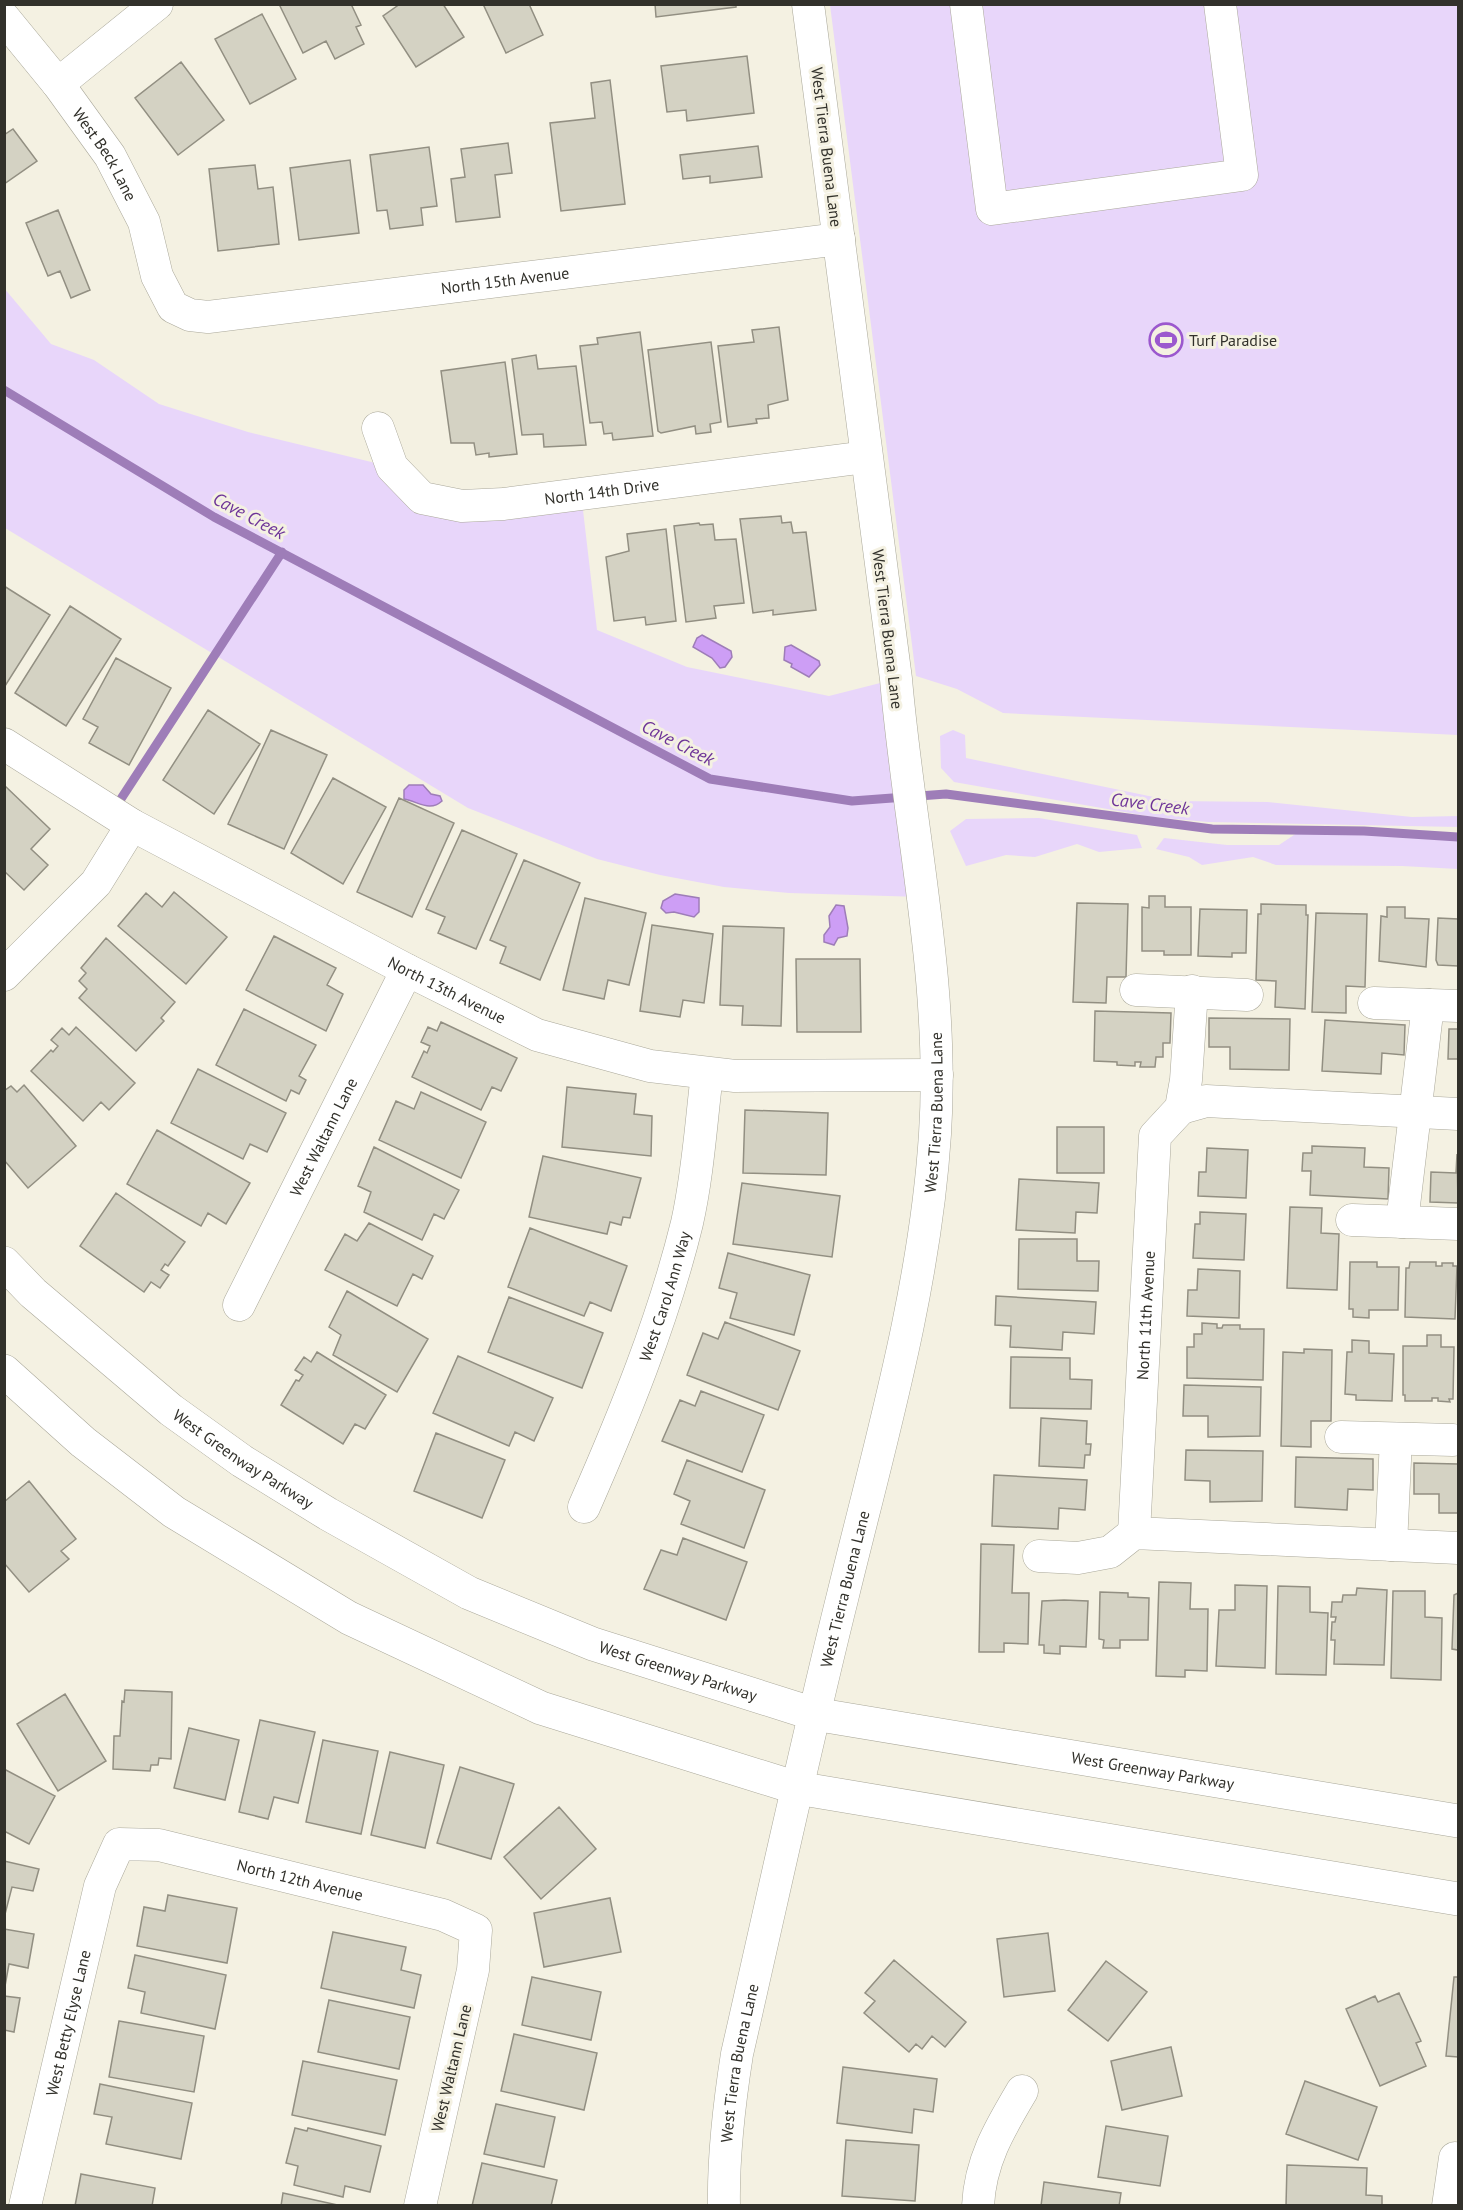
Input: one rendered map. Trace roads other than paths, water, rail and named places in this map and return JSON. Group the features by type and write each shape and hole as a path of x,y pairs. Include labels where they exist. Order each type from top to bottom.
{"main road":[{"name":"West Greenway Parkway","path":"4,1263 33,1293 171,1410 242,1461 392,1551 469,1593 593,1644 814,1714 1458,1821"},
{"path":"4,1371 83,1442 174,1512 349,1617 541,1708 797,1788 1458,1899"}],"street":[{"path":"58,84 157,4"},
{"name":"West Tierra Buena Lane","path":"724,2205 723,2167 728,2110 737,2054 814,1714 892,1393 927,1221 938,1075 933,986 901,740 896,679 808,4"},
{"path":"966,4 992,209 1242,175 1220,4"},
{"name":"West Beck Lane","path":"4,18 58,84 110,156 144,222 157,276 173,307"},
{"name":"North 15th Avenue","path":"173,307 190,315 208,317 839,239"},
{"name":"North 14th Drive","path":"378,428 392,467 422,498 462,506 504,504 866,457"},
{"name":"North 13th Avenue","path":"4,744 132,825 407,970 537,1035 650,1066 707,1074 735,1076 938,1075"},
{"path":"4,975 96,883 132,825"},
{"name":"West Waltann Lane","path":"239,1305 407,970"},
{"path":"1136,990 1247,995"},
{"path":"1192,991 1186,1080 1181,1108 1206,1101 1458,1114"},
{"path":"1374,1003 1458,1005"},
{"path":"1402,1222 1428,1005"},
{"name":"West Carol Ann Way","path":"584,1507 649,1344 682,1240 698,1158 707,1074"},
{"name":"North 11th Avenue","path":"1134,1533 1155,1136 1181,1108"},
{"path":"1352,1220 1458,1224"},
{"path":"1341,1437 1453,1440"},
{"path":"1390,1545 1396,1439"},
{"path":"1039,1556 1078,1558 1110,1552 1134,1533 1458,1548"},
{"name":"North 12th Avenue","path":"119,1844 159,1845 443,1915 476,1930"},
{"name":"West Betty Elyse Lane","path":"25,2205 100,1886 119,1844"},
{"name":"West Waltann Lane","path":"420,2205 473,1970 476,1930"},
{"path":"978,2205 980,2181 995,2135 1022,2091"},
{"path":"1448,2205 1455,2158"}],"waterway":[{"name":"Cave Creek","path":"4,390 214,517 710,779 852,801 946,794 1212,829 1364,831 1458,837"},
{"path":"115,808 282,552"}],"place":[{"name":"Turf Paradise","path":"1166,340"}]}
